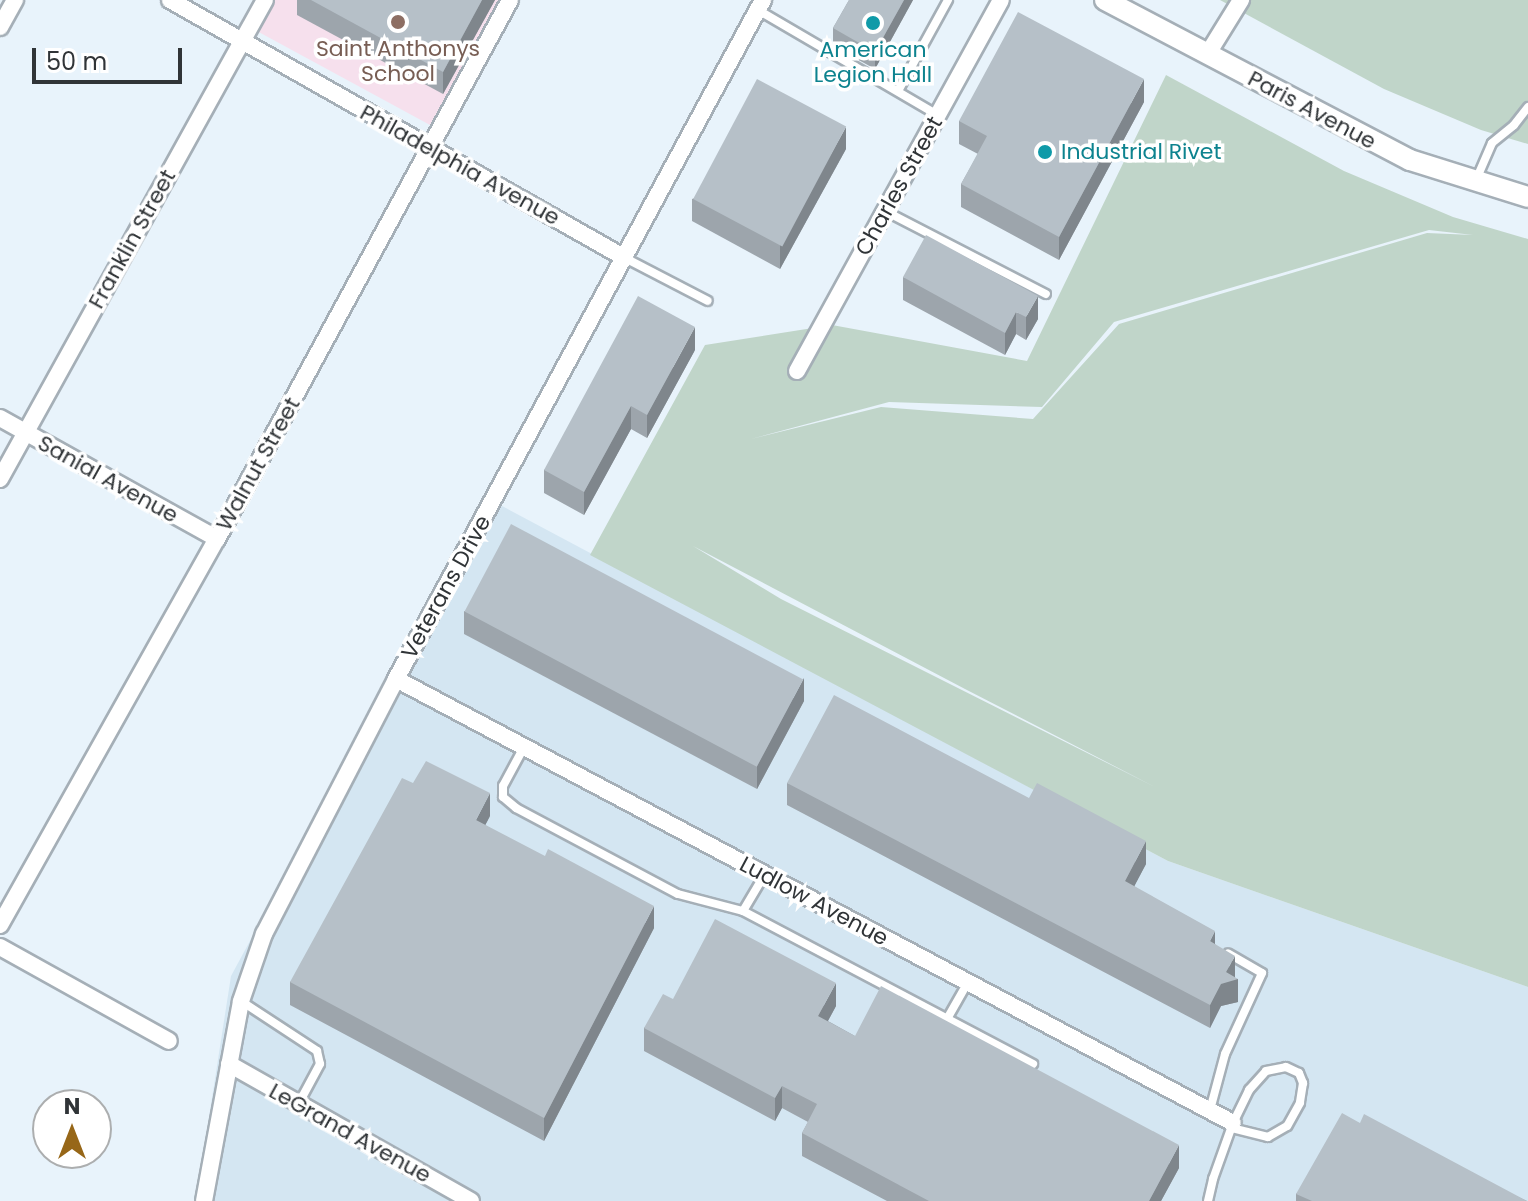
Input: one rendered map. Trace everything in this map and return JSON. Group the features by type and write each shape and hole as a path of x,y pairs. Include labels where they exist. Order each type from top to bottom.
{"street":[{"path":"0,27 15,0"},
{"name":"Philadelphia Avenue","path":"170,0 625,258"},
{"name":"Franklin Street","path":"0,479 265,0"},
{"name":"Walnut Street","path":"0,925 217,539 510,0"},
{"name":"Charles Street","path":"797,371 1001,0"},
{"name":"Paris Avenue","path":"1105,0 1410,160 1528,197"},
{"path":"1207,55 1241,0"},
{"name":"Veterans Drive","path":"204,1201 241,1001 264,934 396,679 760,5"},
{"name":"Sanial Avenue","path":"0,418 217,539"},
{"name":"Ludlow Avenue","path":"396,679 1210,1111 1232,1126"},
{"path":"0,947 169,1041"},
{"name":"LeGrand Avenue","path":"229,1064 471,1201"}],"lane":[{"path":"898,91 948,0"},
{"path":"760,5 938,115"},
{"path":"1475,181 1492,143 1514,125 1528,107"},
{"path":"885,211 1046,294"},
{"path":"625,258 708,301"},
{"path":"524,747 503,786 503,797 516,808 659,884 720,907 743,911 1033,1064"},
{"path":"743,911 765,874"},
{"path":"1210,1111 1225,1054 1262,973 1222,950"},
{"path":"947,1019 968,982"},
{"path":"241,1001 317,1051 320,1064 298,1104"},
{"path":"1208,1201 1232,1126 1249,1090 1266,1071 1286,1067 1299,1073 1303,1083 1300,1103 1287,1126 1268,1137 1232,1126"}],"shaded area":[{"path":"272,0 499,0 430,125 255,30"},
{"path":"489,499 1168,861 1528,987 1528,1201 196,1201 231,976"}],"green space":[{"path":"1220,0 1528,0 1528,144 1481,130 1384,89"},
{"path":"1166,75 1344,171 1453,217 1528,239 1528,987 1168,861 590,555 705,345 832,325 1027,361","holes":["1429,230 1473,235 1427,233 1119,324 1033,419 881,407 751,439 889,402 1042,407 1114,322","693,546 965,689 1155,787 781,599"]}],"building":[{"path":"311,0 482,0 443,72"},
{"name":"American Legion Hall","path":"849,0 904,0 875,52 833,28"},
{"name":"Industrial Rivet","path":"1018,12 1144,79 1059,237 961,184 987,136 959,121"},
{"path":"757,79 846,126 782,246 693,199"},
{"path":"926,235 1038,296 1026,317 1016,312 1005,333 903,277"},
{"path":"638,296 695,327 647,415 631,406 584,492 544,470"},
{"path":"511,524 803,679 757,767 465,611"},
{"path":"834,695 1029,798 1037,783 1146,841 1125,881 1215,931 1210,941 1235,956 1226,972 1238,979 1221,984 1210,1005 787,783"},
{"path":"426,761 490,793 476,820 545,856 548,849 654,906 544,1118 290,982 402,778 413,783"},
{"path":"715,919 836,983 818,1016 855,1036 881,986 1179,1145 1149,1201 929,1201 802,1133 817,1104 782,1086 775,1098 644,1028 663,994 673,999"},
{"path":"1342,1113 1360,1123 1364,1114 1527,1201 1312,1201 1296,1194"}],"place":[{"name":"Saint Anthonys School","path":"398,22"},
{"name":"American Legion Hall","path":"873,23"},
{"name":"Industrial Rivet","path":"1045,152"}]}
